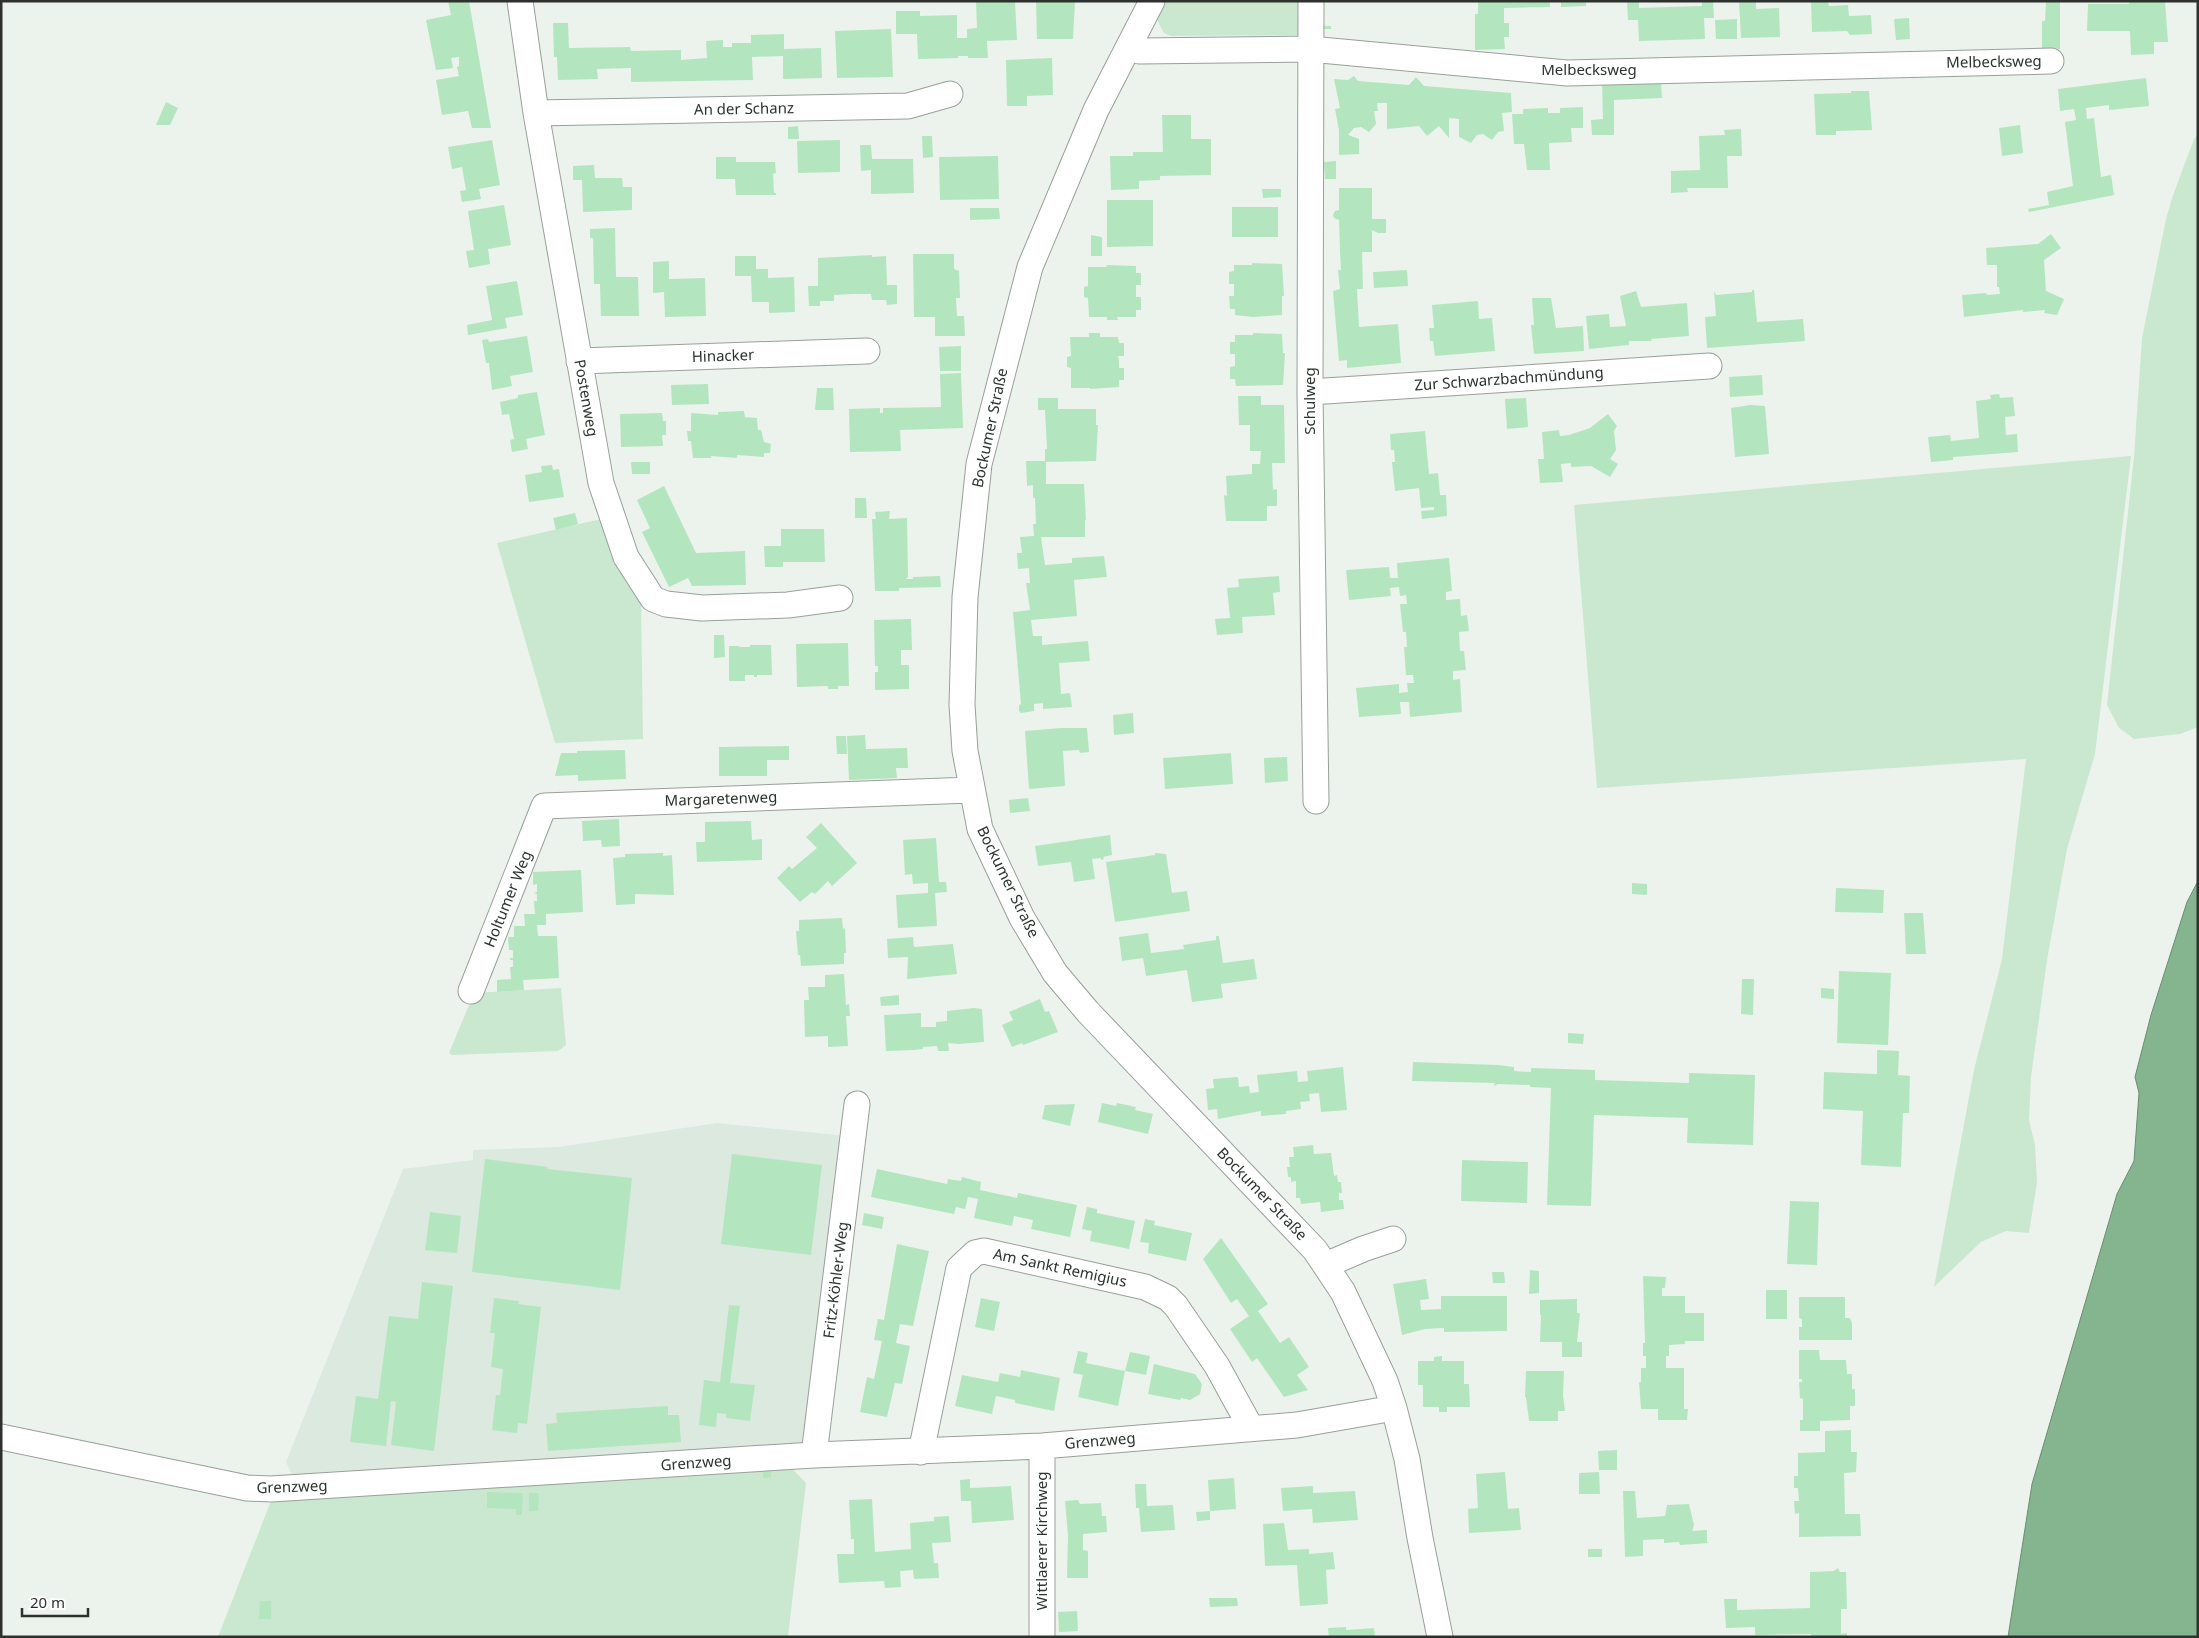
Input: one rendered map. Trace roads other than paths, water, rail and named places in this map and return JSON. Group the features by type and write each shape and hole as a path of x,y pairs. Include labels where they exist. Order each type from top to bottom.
{"street":[{"name":"Postenweg","path":"520,1 536,113 601,483 626,557 654,600 666,604 702,608 788,605 840,598"},
{"name":"Bockumer Straße","path":"1152,1 1096,110 1030,266 979,464 966,590 962,704 965,751 980,829 1022,918 1055,973 1088,1012 1315,1250 1343,1292 1385,1381 1394,1408 1406,1459 1440,1637"},
{"name":"Schulweg","path":"1311,1 1310,392 1316,801"},
{"name":"Melbecksweg","path":"1129,46 1139,50 1310,49 1567,73 2051,61"},
{"name":"An der Schanz","path":"536,113 908,106 950,94"},
{"name":"Hinacker","path":"579,361 867,351"},
{"name":"Zur Schwarzbachmündung","path":"1310,392 1709,366"},
{"name":"Margaretenweg","path":"544,806 972,790"},
{"name":"Holtumer Weg","path":"471,991 544,806"},
{"name":"Fritz-Köhler-Weg","path":"814,1455 857,1104"},
{"path":"1326,1265 1363,1248 1393,1239"},
{"name":"Am Sankt Remigius","path":"921,1452 959,1268 975,1253 984,1252 1145,1287 1168,1298 1176,1306 1217,1366 1251,1428"},
{"name":"Grenzweg","path":"1,1437 247,1488 271,1489 814,1455 1042,1446 1296,1425 1394,1408"},
{"name":"Wittlaerer Kirchweg","path":"1042,1446 1042,1637"}]}
